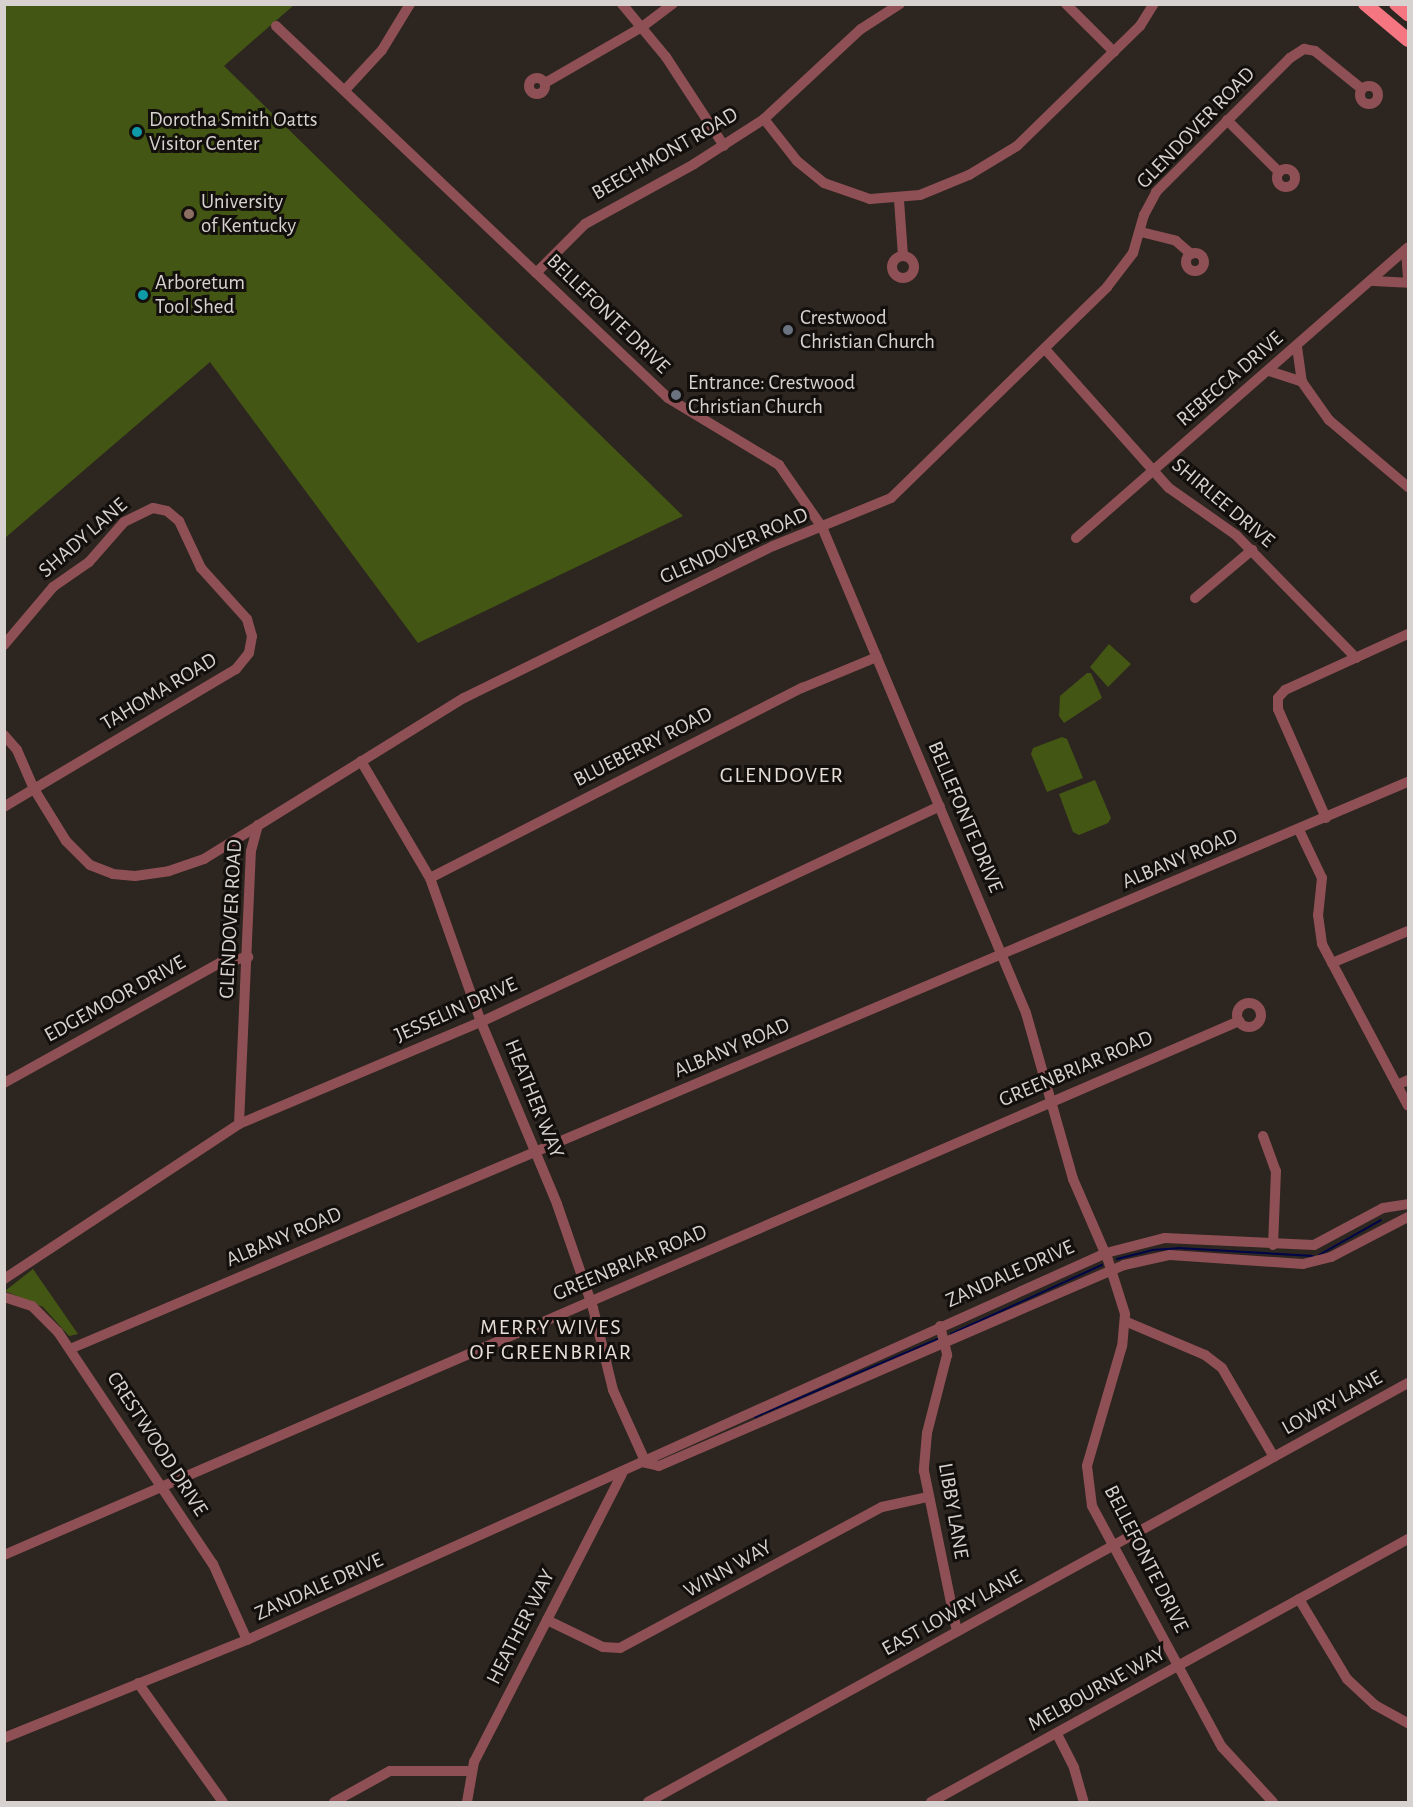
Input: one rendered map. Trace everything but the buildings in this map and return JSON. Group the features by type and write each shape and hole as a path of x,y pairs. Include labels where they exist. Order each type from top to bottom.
{"main road":[{"path":"1365,4 1408,40"},
{"path":"1396,4 1408,14"}],"street":[{"path":"345,90 382,50 410,4"},
{"path":"622,4 642,27 724,146"},
{"path":"545,83 642,27 673,4"},
{"name":"BEECHMONT ROAD","path":"536,273 585,224 724,146 764,119 854,35 900,4"},
{"path":"1066,4 1114,52"},
{"path":"764,119 797,162 824,183 870,199 899,200 951,183 1004,155 1140,26 1154,4"},
{"name":"BELLEFONTE DRIVE","path":"276,26 668,398 779,465 822,527 1026,1013 1073,1179 1106,1253 1126,1322 1086,1476 1092,1506 1222,1747 1271,1802"},
{"name":"GLENDOVER ROAD","path":"239,1124 248,957 250,851 258,825 474,693 773,546 891,498 1045,349 1127,264 1156,192 1227,120 1304,49 1315,51 1362,89"},
{"path":"1227,120 1279,172"},
{"path":"899,200 903,256"},
{"path":"1141,232 1176,241 1191,254"},
{"path":"1407,249 1408,278"},
{"name":"REBECCA DRIVE","path":"1076,538 1407,249"},
{"path":"1373,281 1408,283"},
{"path":"1297,347 1302,382 1345,437 1408,488"},
{"name":"SHIRLEE DRIVE","path":"1045,349 1185,502 1252,550 1356,658"},
{"path":"1269,371 1302,382"},
{"name":"SHADY LANE","path":"4,645 53,587 89,562 124,522 145,510 159,508 179,521 207,577"},
{"path":"1195,598 1252,550"},
{"name":"TAHOMA ROAD","path":"4,807 150,722 244,661 251,645 249,624 207,577"},
{"path":"1326,818 1277,701 1285,690 1408,634"},
{"name":"BLUEBERRY ROAD","path":"430,878 802,688 877,657"},
{"path":"4,735 17,750 34,789 78,857 97,869 124,876 169,872 194,864 258,825"},
{"name":"HEATHER WAY","path":"361,760 430,878 481,1022 557,1204 590,1302 613,1389 646,1463"},
{"name":"ALBANY ROAD","path":"70,1349 1408,782"},
{"name":"JESSELIN DRIVE","path":"4,1279 239,1124 481,1022 940,806"},
{"path":"1299,830 1322,878 1320,933 1332,963 1408,1106"},
{"path":"1332,963 1408,931"},
{"name":"EDGEMOOR DRIVE","path":"4,1083 220,963 248,957"},
{"name":"GREENBRIAR ROAD","path":"4,1555 1239,1021"},
{"path":"1397,1084 1408,1080"},
{"path":"1263,1136 1276,1171 1272,1245"},
{"name":"ZANDALE DRIVE","path":"4,1738 247,1640 622,1474 646,1463 658,1452 1106,1253 1165,1238 1272,1245 1314,1245 1383,1208 1408,1204"},
{"name":"ZANDALE DRIVE","path":"646,1463 659,1466 861,1376 1142,1259 1170,1255 1303,1264 1331,1257 1408,1217"},
{"name":"CRESTWOOD DRIVE","path":"4,1298 38,1311 70,1349 218,1574 247,1640"},
{"path":"1126,1322 1205,1355 1222,1368 1274,1457"},
{"path":"940,1326 947,1342"},
{"name":"LIBBY LANE","path":"947,1342 925,1446 928,1497 957,1632"},
{"name":"LOWRY LANE","path":"1274,1457 1408,1383"},
{"name":"EAST LOWRY LANE","path":"648,1803 1274,1457"},
{"name":"HEATHER WAY","path":"467,1803 471,1771 622,1474"},
{"name":"WINN WAY","path":"547,1620 603,1647 620,1648 882,1507 928,1497"},
{"name":"MELBOURNE WAY","path":"934,1802 1408,1539"},
{"path":"1299,1599 1347,1679 1375,1705 1408,1723"},
{"path":"138,1683 223,1803"},
{"path":"1057,1734 1074,1768 1084,1803"},
{"path":"334,1803 390,1771 471,1771"}],"green space":[{"name":"University of Kentucky","path":"5,4 294,5 224,66 683,516 418,643 210,362 5,538"},
{"path":"1109,644 1131,664 1108,687 1090,667"},
{"path":"1087,673 1091,673 1102,698 1064,723 1059,716 1060,696"},
{"path":"1062,737 1067,739 1083,778 1047,792 1031,754 1033,748"},
{"path":"1095,780 1111,818 1108,823 1079,835 1073,832 1059,794"},
{"path":"33,1269 78,1334 69,1336 43,1307 5,1291"}],"waterway":[{"path":"1319,1255 1381,1220"},
{"path":"1117,1259 1152,1250 1178,1248 1313,1256"},
{"path":"951,1334 1102,1265"},
{"path":"755,1417 938,1339"}],"place":[{"name":"Dorotha Smith Oatts Visitor Center","path":"137,132"},
{"name":"University of Kentucky","path":"189,214"},
{"name":"Arboretum Tool Shed","path":"143,295"},
{"name":"Crestwood Christian Church","path":"788,330"},
{"name":"Entrance: Crestwood Christian Church","path":"676,395"}],"district":[{"name":"GLENDOVER","path":"782,776"},
{"name":"MERRY WIVES OF GREENBRIAR","path":"551,1340"}]}
